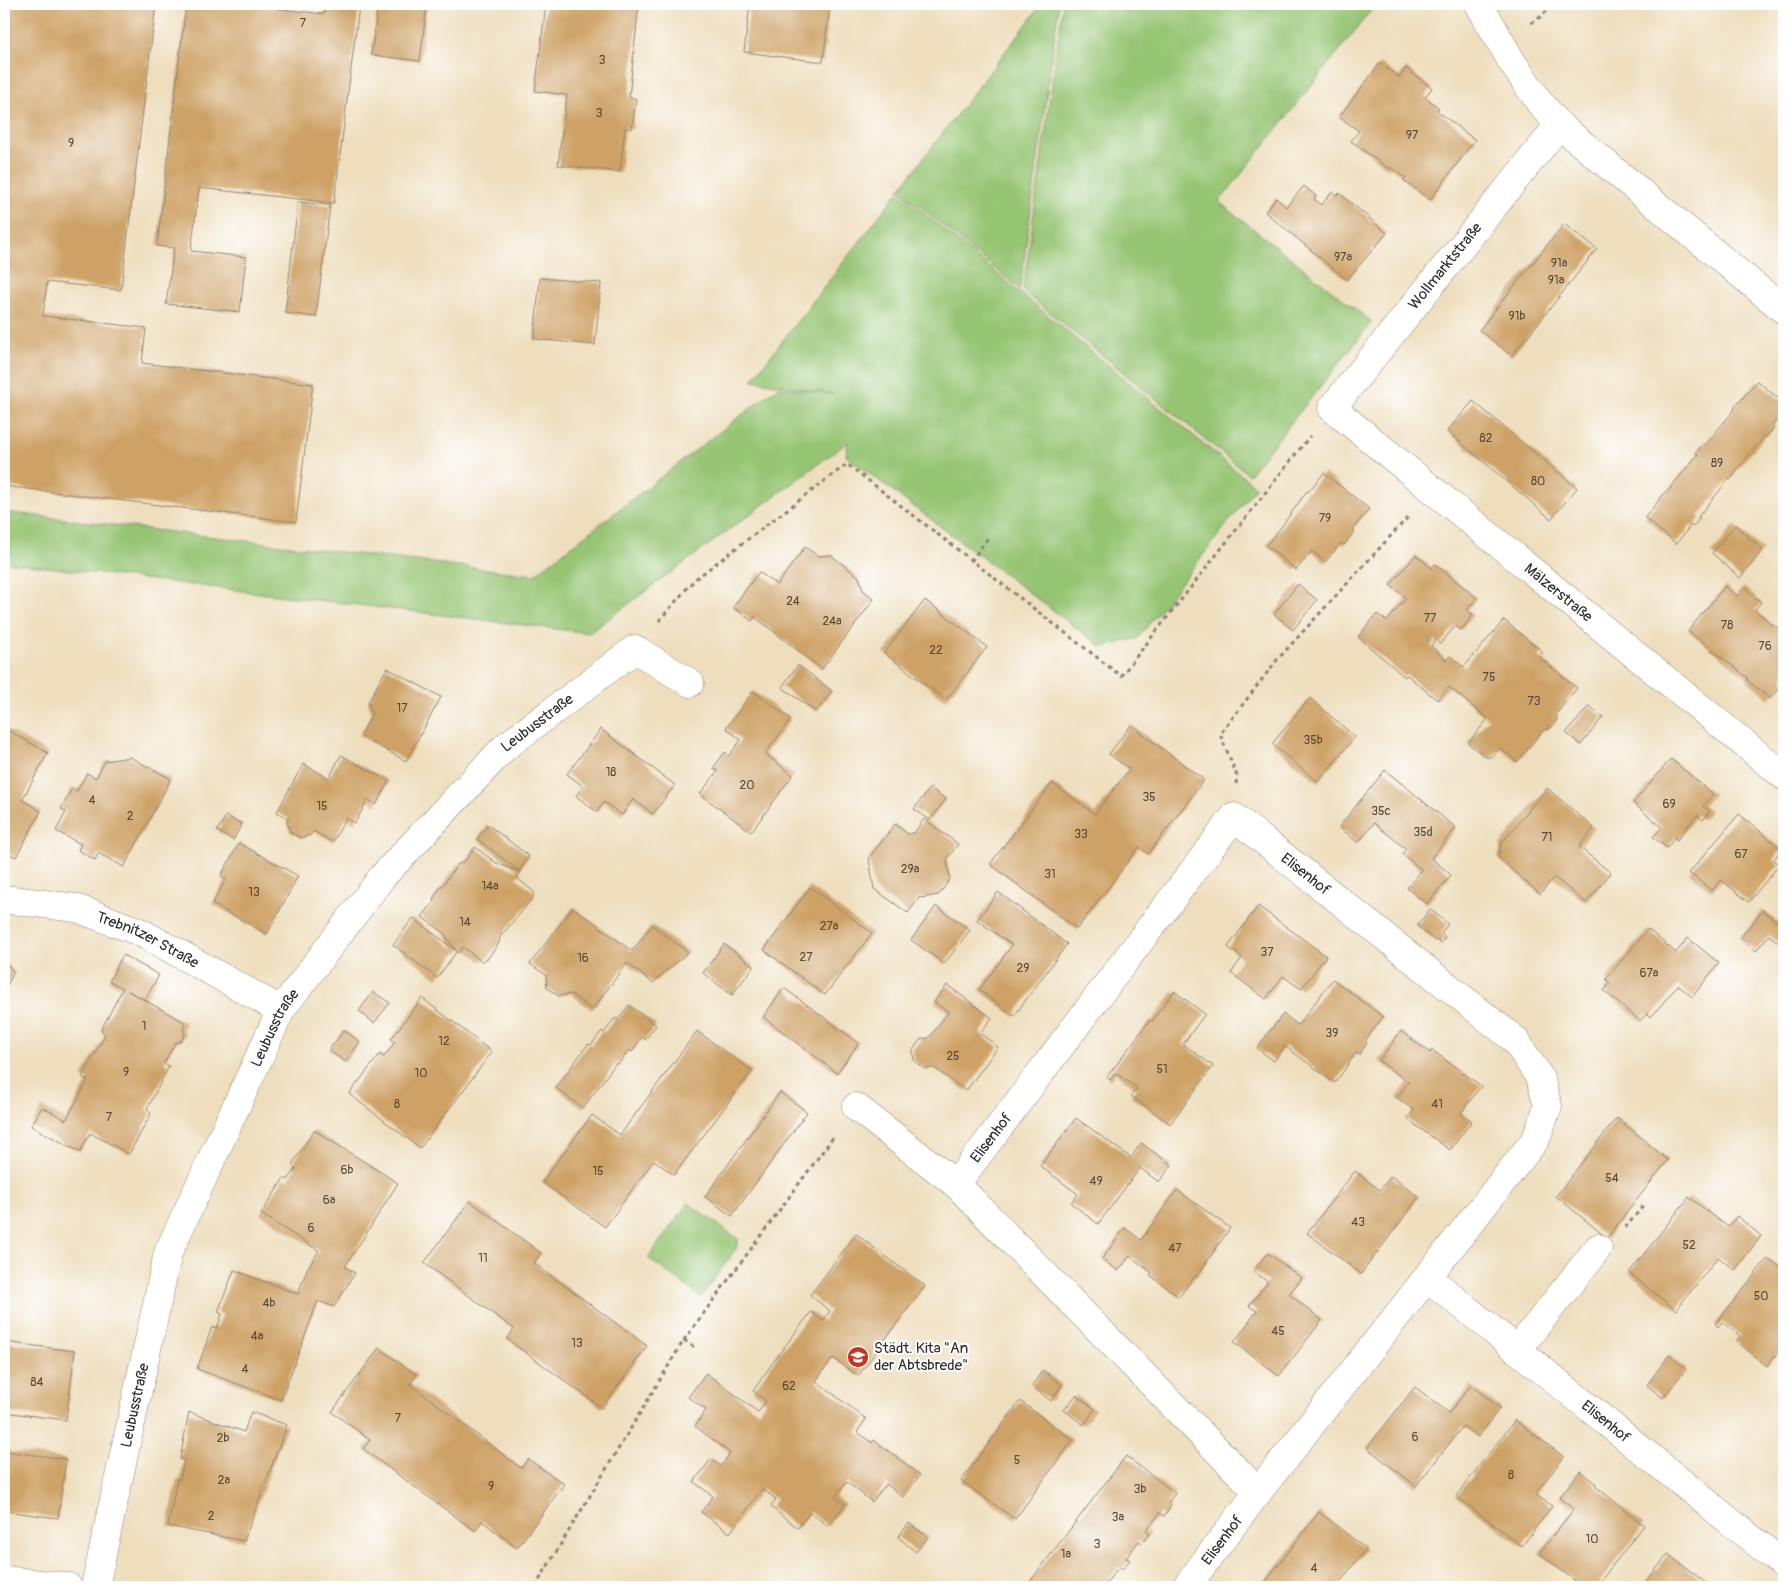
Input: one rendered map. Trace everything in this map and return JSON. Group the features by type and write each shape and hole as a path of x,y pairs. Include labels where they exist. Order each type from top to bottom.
{"street":[{"path":"1480,4 1512,62 1558,125 1784,310"},
{"name":"Wollmarktstraße","path":"1332,408 1558,125"},
{"name":"Mälzerstraße","path":"1332,408 1784,776"},
{"path":"635,649 690,683"},
{"name":"Leubusstraße","path":"95,1587 168,1253 281,1010 382,876 505,747 635,649"},
{"name":"Elisenhof","path":"956,1184 1234,817 1515,1040 1540,1078 1548,1106 1536,1139 1258,1492 1186,1587"},
{"name":"Trebnitzer Straße","path":"4,899 76,908 140,932 281,1010"},
{"path":"856,1107 956,1184 1258,1492"},
{"path":"1517,1350 1598,1248"},
{"name":"Elisenhof","path":"1427,1277 1784,1565"},
{"path":"4,1580 68,1587"}],"path":[{"path":"1531,22 1542,16 1553,4"},
{"path":"635,649 694,580 847,464 1121,676 1332,408"},
{"path":"1234,817 1237,776 1220,734 1277,660 1433,490"},
{"path":"971,560 988,538"},
{"path":"535,1587 684,1340 856,1107"},
{"path":"684,1340 694,1347"}],"green space":[{"path":"1042,4 1059,4 1020,289 899,190"},
{"path":"1063,4 1376,4 1219,202 1372,322 1249,475 1023,291"},
{"path":"898,192 1256,487 1138,638 1102,647 846,456 848,442 589,633 4,562 4,512 534,575 778,387 833,394 752,380"},
{"path":"688,1203 738,1239 736,1249 701,1297 648,1258"}],"building":[{"path":"4,4 156,4 121,290 47,282 43,316 146,328 142,363 313,384 296,522 4,486"},
{"path":"186,4 280,4 279,9 324,14 326,4 359,6 334,203 199,188 191,251 246,257 240,312 166,304 174,248 157,246"},
{"path":"378,4 427,4 420,61 371,55"},
{"path":"546,4 639,4 629,97 636,99 632,129 625,128 620,172 558,165 567,95 535,91"},
{"path":"750,4 830,4 823,62 744,52"},
{"path":"1380,63 1399,77 1406,68 1432,88 1425,97 1439,108 1436,110 1475,140 1430,200 1403,180 1406,178 1390,167 1389,169 1351,141 1359,131 1339,117"},
{"path":"1304,186 1316,196 1314,199 1321,205 1332,192 1337,195 1339,193 1387,233 1347,280 1265,212 1276,198 1286,207"},
{"path":"298,202 330,205 316,317 285,313"},
{"path":"1564,224 1597,249 1512,356 1479,330"},
{"path":"540,278 601,283 595,345 534,339"},
{"path":"1757,381 1784,403 1784,411 1772,426 1774,428 1729,479 1698,517 1700,518 1693,527 1691,525 1676,544 1645,518 1698,454 1696,453 1703,444 1705,445"},
{"path":"1473,401 1577,488 1551,519 1447,431"},
{"path":"1324,473 1369,509 1353,529 1355,531 1344,545 1341,543 1325,562 1312,551 1296,570 1266,545 1307,491"},
{"path":"1735,525 1763,550 1740,578 1712,553"},
{"path":"805,547 818,556 831,555 859,577 863,590 874,599 822,669 755,617 752,621 733,607 759,572 777,585"},
{"path":"1416,555 1432,568 1435,564 1477,598 1467,610 1473,615 1461,630 1455,626 1440,644 1435,640 1431,646 1446,660 1450,656 1464,667 1504,620 1543,652 1539,657 1577,688 1556,714 1557,720 1549,729 1543,730 1517,762 1500,748 1492,757 1486,757 1468,743 1488,719 1449,687 1437,700 1407,675 1405,677 1358,637 1377,614 1387,621 1406,598 1390,585"},
{"path":"1298,584 1317,600 1293,630 1274,614"},
{"path":"1725,586 1737,596 1744,587 1761,602 1755,610 1777,628 1784,619 1784,686 1782,684 1770,699 1747,680 1748,678 1688,631"},
{"path":"925,600 987,647 946,700 884,653"},
{"path":"798,665 832,691 816,712 782,687"},
{"path":"387,668 441,697 406,761 360,736 372,714 368,702"},
{"path":"753,691 791,719 765,754 793,775 751,832 700,794 718,771 713,768 725,752 729,756 741,740 726,728"},
{"path":"1310,698 1355,737 1318,782 1272,744"},
{"path":"1589,706 1603,717 1581,745 1566,733"},
{"path":"1131,725 1204,780 1148,854 1139,847 1077,929 990,864 1052,783 1095,814 1129,769 1109,754"},
{"path":"4,728 48,753 22,800 41,811 16,857 4,851"},
{"path":"601,729 675,785 653,814 633,799 622,815 604,802 597,812 576,796 583,786 567,774"},
{"path":"341,755 389,781 376,805 368,799 355,823 346,818 333,842 313,831 311,835 301,838 290,832 287,822 289,819 277,812 303,764 329,778"},
{"path":"130,757 171,779 124,867 98,853 95,860 78,850 81,844 56,831 66,812 61,809 72,788 77,791 87,773 96,778 105,761"},
{"path":"1671,759 1713,794 1703,806 1710,811 1703,820 1697,815 1677,840 1675,837 1667,848 1653,837 1662,827 1633,803"},
{"path":"1385,770 1456,828 1431,858 1451,875 1427,904 1407,888 1422,870 1402,854 1406,849 1374,823 1358,843 1339,827"},
{"path":"930,788 946,799 930,820 914,809"},
{"path":"1547,788 1594,828 1579,847 1611,873 1586,903 1554,877 1540,894 1498,858 1500,845"},
{"path":"1739,814 1782,849 1773,860 1779,865 1749,902 1721,880 1712,891 1689,873"},
{"path":"226,816 242,824 233,840 217,831"},
{"path":"924,819 958,844 947,859 950,879 939,895 919,898 908,913 874,889 869,858 895,824 908,834 914,833"},
{"path":"488,825 529,856 519,871 477,839"},
{"path":"239,843 298,876 267,934 212,904 226,879 221,876"},
{"path":"475,847 496,863 521,872 517,878 534,892 533,898 500,937 499,943 488,958 481,961 463,947 458,953 443,932 422,917 458,864 465,861"},
{"path":"810,887 872,933 825,995 764,950"},
{"path":"998,892 1067,944 1014,1016 979,990 1012,945 977,920"},
{"path":"936,906 970,930 944,964 911,940"},
{"path":"1258,906 1326,956 1301,989 1283,976 1266,999 1231,973 1242,958 1228,947"},
{"path":"573,907 632,951 652,925 688,952 653,983 627,963 592,1010 571,994 559,996 547,988 546,975 530,964"},
{"path":"1430,909 1448,924 1441,933 1445,937 1441,943 1435,941 1417,926"},
{"path":"1763,910 1777,922 1784,913 1784,947 1769,935 1756,951 1740,938"},
{"path":"413,918 457,951 437,978 393,945"},
{"path":"1648,929 1676,953 1688,938 1719,963 1692,997 1678,985 1651,1017 1647,1013 1640,1021 1604,991 1610,983 1606,979"},
{"path":"724,944 754,966 732,995 703,973"},
{"path":"123,955 159,975 145,1000 128,991 186,1023 183,1029 185,1034 181,1041 175,1043 164,1063 169,1066 147,1109 151,1114 129,1154 90,1133 80,1152 31,1126 42,1107 66,1120 88,1080 82,1077 105,1035 101,1030 123,988 109,981"},
{"path":"4,960 14,972 4,991"},
{"path":"1333,979 1383,1017 1365,1041 1367,1043 1359,1055 1356,1053 1335,1083 1285,1046 1274,1061 1257,1048 1283,1014 1298,1025"},
{"path":"947,985 992,1018 980,1033 998,1047 966,1091 934,1068 925,1069 914,1061 913,1050 921,1039 929,1038 948,1012 934,1002"},
{"path":"784,988 859,1043 837,1073 763,1017"},
{"path":"1174,991 1205,1014 1183,1044 1213,1066 1170,1124 1131,1096 1137,1088 1115,1073 1110,1080 1107,1077"},
{"path":"373,992 390,1003 374,1023 359,1011"},
{"path":"422,998 492,1052 420,1148 349,1094 380,1054 384,1057 395,1042 391,1039"},
{"path":"629,1005 656,1025 645,1040 642,1037 632,1052 629,1050 618,1065 616,1063 583,1108 556,1088 588,1044 591,1045 602,1031 604,1033 615,1018 618,1020"},
{"path":"344,1030 360,1042 345,1062 329,1050"},
{"path":"697,1031 752,1071 674,1175 654,1160 605,1227 542,1182 592,1115 620,1135"},
{"path":"1401,1031 1430,1053 1432,1050 1481,1086 1461,1113 1472,1121 1450,1150 1407,1119 1414,1110 1397,1098 1408,1082 1379,1061"},
{"path":"780,1092 807,1112 732,1216 705,1197"},
{"path":"1076,1118 1131,1158 1141,1143 1172,1165 1159,1182 1140,1168 1098,1224 1071,1203 1078,1194 1040,1166"},
{"path":"1617,1118 1668,1160 1607,1238 1556,1196"},
{"path":"314,1130 398,1183 345,1267 355,1273 334,1307 318,1301 281,1400 197,1369 212,1327 217,1328 222,1314 218,1312 234,1270 298,1294 307,1269 319,1251 261,1214 284,1178 288,1180 296,1168 292,1165"},
{"path":"1355,1171 1380,1190 1391,1176 1419,1197 1361,1274 1307,1233"},
{"path":"1177,1190 1230,1228 1197,1276 1195,1276 1179,1297 1150,1275 1152,1273 1130,1256 1118,1271 1102,1259 1125,1228 1141,1240"},
{"path":"1689,1197 1728,1227 1737,1216 1761,1236 1735,1270 1718,1257 1676,1310 1629,1273"},
{"path":"470,1201 541,1253 534,1263 647,1346 602,1408 507,1339 514,1329 424,1263"},
{"path":"856,1234 925,1286 858,1376 833,1358 816,1381 866,1419 857,1432 872,1443 874,1440 920,1475 903,1497 886,1484 872,1502 847,1482 835,1497 845,1504 828,1526 810,1512 798,1528 771,1507 776,1499 762,1489 730,1533 701,1512 713,1496 694,1482 711,1459 721,1466 730,1453 695,1426 706,1410 688,1397 706,1373 758,1412 766,1401 753,1391 811,1312 823,1321 830,1311 810,1295"},
{"path":"1267,1253 1302,1278 1289,1294 1322,1320 1279,1376 1234,1342 1257,1311 1249,1306 1268,1282 1253,1271"},
{"path":"1768,1258 1784,1270 1784,1344 1767,1366 1736,1341 1740,1336 1722,1322 1718,1327 1715,1324"},
{"path":"4,1342 75,1351 66,1420 4,1412"},
{"path":"379,1348 417,1375 410,1384 521,1468 528,1459 564,1484 517,1548 482,1521 475,1531 363,1449 370,1440 332,1412"},
{"path":"1669,1355 1686,1369 1663,1398 1647,1385"},
{"path":"1043,1370 1062,1385 1051,1401 1032,1386"},
{"path":"1471,1385 1500,1408 1478,1437 1463,1426 1416,1486 1367,1448 1415,1387 1449,1413"},
{"path":"1076,1395 1095,1409 1084,1425 1064,1410"},
{"path":"1020,1401 1073,1440 1015,1519 961,1481"},
{"path":"189,1412 244,1432 251,1412 287,1425 244,1541 168,1526 177,1479 180,1480 184,1460 180,1459"},
{"path":"1515,1420 1564,1457 1535,1494 1552,1506 1522,1546 1456,1496"},
{"path":"4,1451 66,1459 58,1518 4,1511"},
{"path":"1126,1456 1175,1493 1168,1503 1171,1506 1164,1516 1160,1513 1146,1531 1150,1534 1142,1543 1139,1541 1126,1558 1130,1560 1122,1570 1119,1567 1103,1587 1026,1587"},
{"path":"1580,1471 1596,1484 1595,1486 1644,1525 1596,1587 1583,1587 1539,1553 1574,1509 1559,1498"},
{"path":"1319,1512 1366,1549 1336,1587 1261,1587"},
{"path":"909,1523 928,1537 916,1552 898,1537"},
{"path":"1668,1554 1693,1573 1711,1587 1642,1587"}],"place":[{"name":"Städt. Kita \"An der Abtsbrede\"","path":"858,1357"}]}
